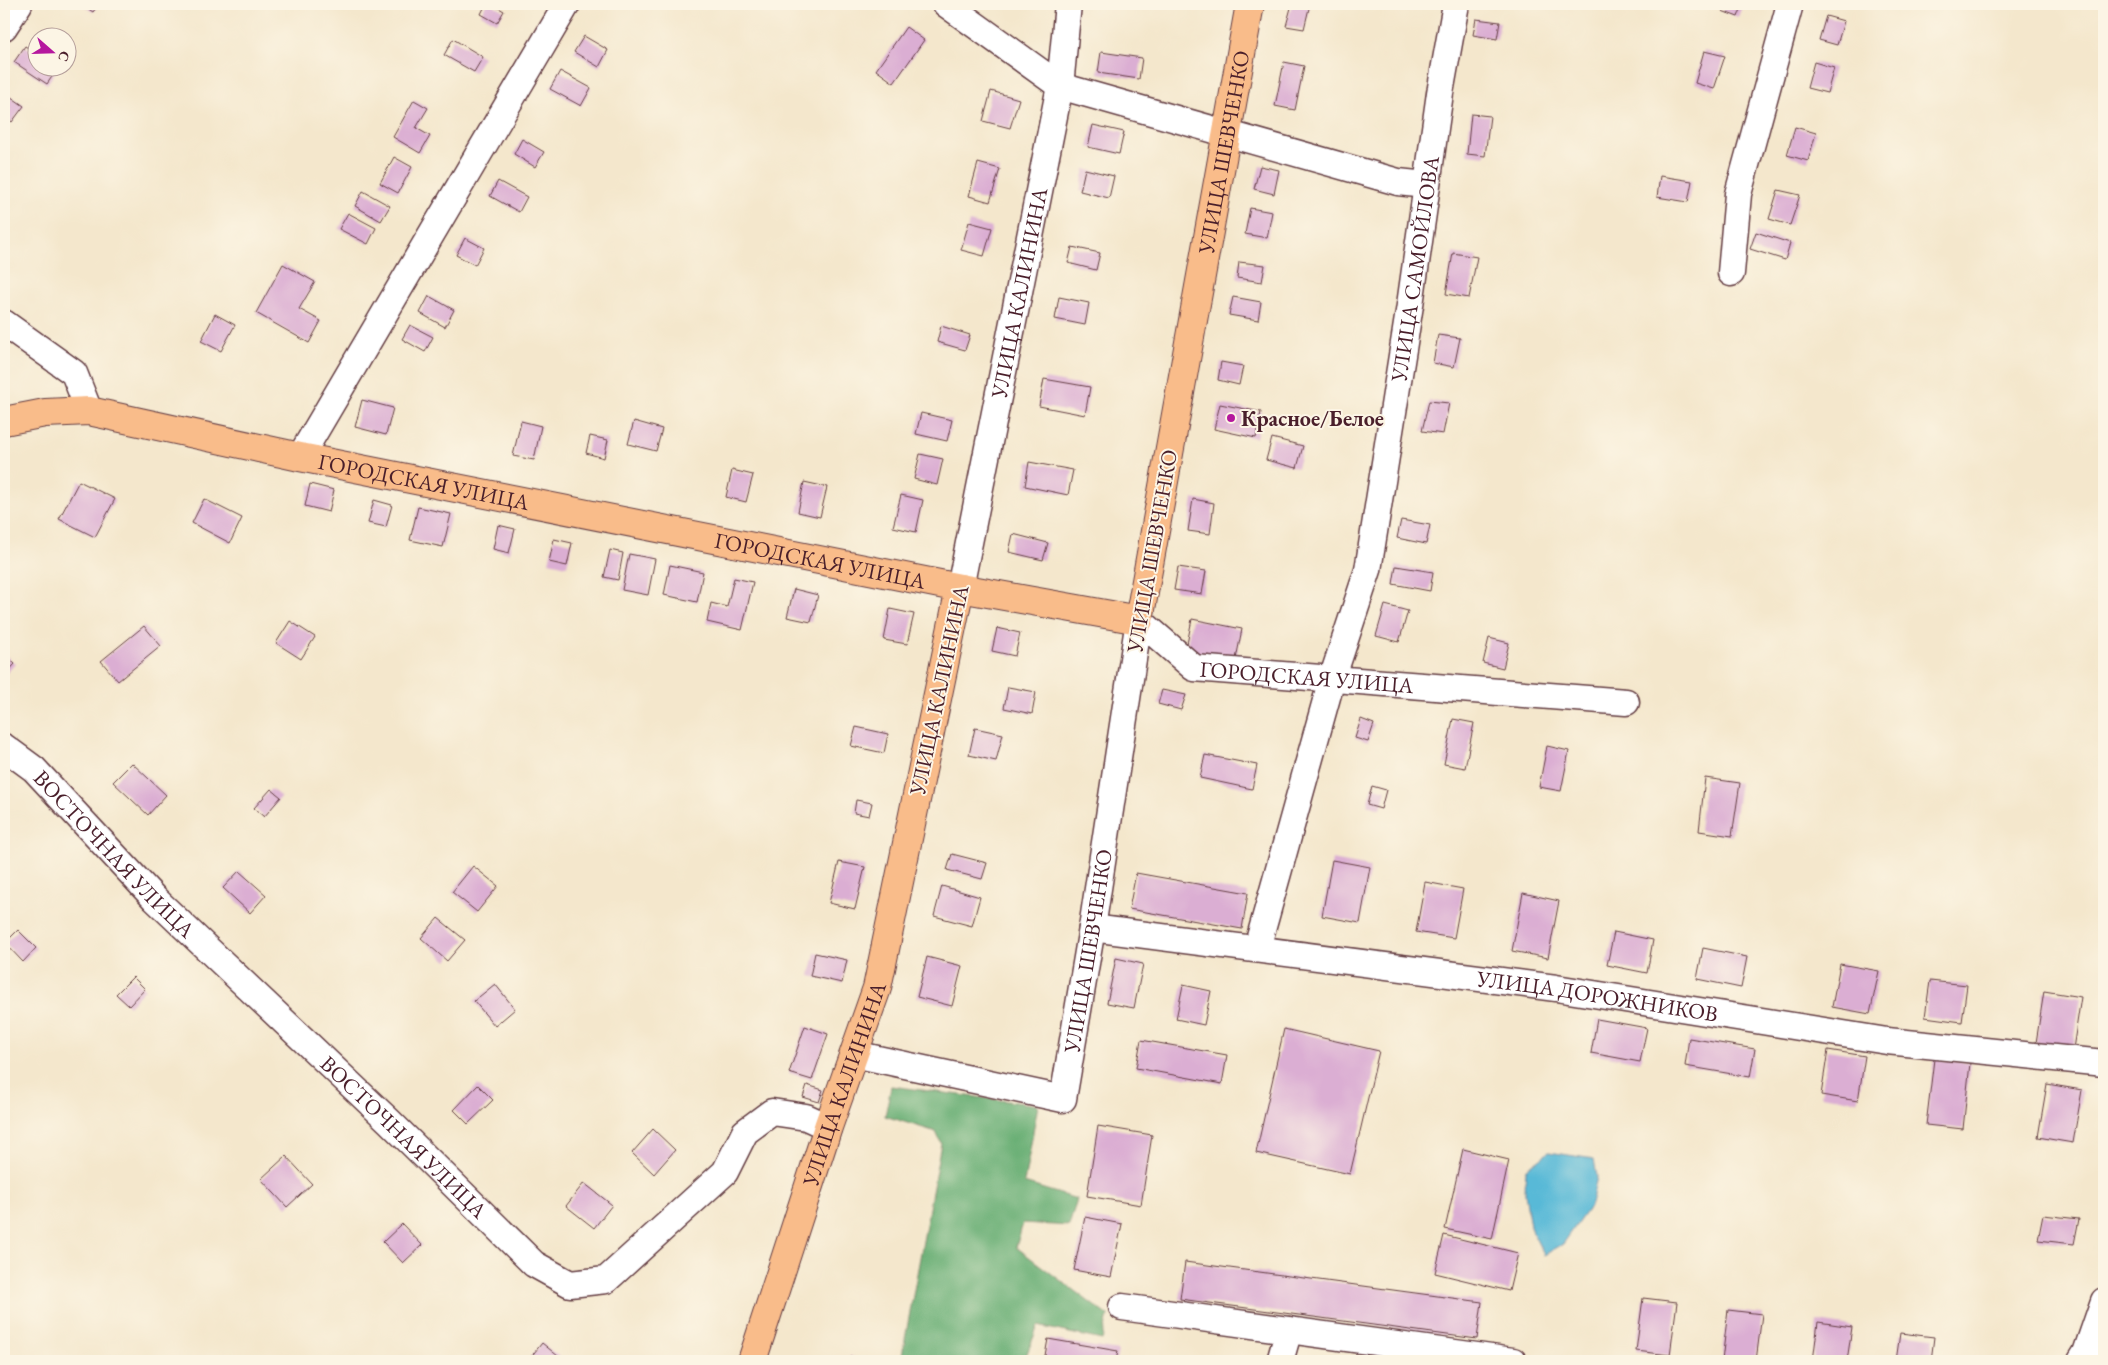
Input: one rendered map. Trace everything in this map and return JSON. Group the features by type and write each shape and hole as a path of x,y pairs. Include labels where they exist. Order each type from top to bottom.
{"main road":[{"name":"УЛИЦА ШЕВЧЕНКО","path":"1139,620 1250,4"},
{"name":"ГОРОДСКАЯ УЛИЦА","path":"4,421 45,412 89,411 300,457 960,588 1139,620"},
{"name":"УЛИЦА КАЛИНИНА","path":"752,1361 828,1127 877,988 960,588"}],"street":[{"path":"4,28 19,4"},
{"name":"ГОРОДСКАЯ УЛИЦА","path":"300,457 567,4"},
{"path":"946,4 1060,86 1398,182 1426,186"},
{"name":"УЛИЦА КАЛИНИНА","path":"960,588 1060,86 1068,4"},
{"name":"УЛИЦА САМОЙЛОВА","path":"1257,948 1332,679 1368,570 1410,305 1440,93 1456,4"},
{"path":"1732,273 1738,194 1790,4"},
{"path":"4,323 74,373 89,411"},
{"name":"ГОРОДСКАЯ УЛИЦА","path":"1139,620 1194,668 1626,702"},
{"name":"УЛИЦА ШЕВЧЕНКО","path":"854,1054 1062,1099 1092,928 1139,620"},
{"name":"ВОСТОЧНАЯ УЛИЦА","path":"4,747 34,769 155,899 382,1114 534,1264 570,1284 606,1280 725,1172 745,1132 772,1112 806,1116 828,1127"},
{"name":"УЛИЦА ДОРОЖНИКОВ","path":"1092,928 1556,988 1887,1041 2104,1063"},
{"path":"2081,1361 2086,1353 2104,1301"},
{"path":"1122,1307 1513,1361"},
{"path":"1280,1361 1289,1330"}],"green space":[{"path":"891,1086 1038,1105 1024,1183 1077,1199 1069,1226 1023,1223 1016,1247 1108,1316 1102,1340 1038,1326 1024,1361 901,1361 941,1143 936,1132 885,1116"}],"water":[{"path":"1549,1152 1594,1159 1597,1177 1591,1204 1563,1244 1544,1255 1530,1227 1525,1193 1526,1169"}],"building":[{"path":"81,4 99,4 93,12"},
{"path":"486,4 492,4 504,11 497,23 481,14"},
{"path":"1292,4 1310,4 1304,29 1286,26"},
{"path":"1725,4 1743,4 1738,17 1722,11"},
{"path":"1826,16 1844,21 1837,45 1819,40"},
{"path":"1476,19 1500,22 1497,39 1473,35"},
{"path":"906,27 924,40 894,83 876,70"},
{"path":"584,36 608,50 599,67 574,52"},
{"path":"453,39 483,57 474,72 444,55"},
{"path":"25,46 28,48 28,71 14,62"},
{"path":"1704,51 1725,56 1714,89 1695,83"},
{"path":"1101,52 1142,58 1139,79 1098,73"},
{"path":"1284,62 1304,66 1295,110 1275,106"},
{"path":"1814,62 1834,68 1827,93 1807,88"},
{"path":"560,71 591,88 581,106 550,89"},
{"path":"38,78 51,78 47,84"},
{"path":"991,91 1019,99 1010,128 983,121"},
{"path":"4,92 24,106 12,122 4,116"},
{"path":"414,100 428,108 416,128 430,136 420,153 393,137"},
{"path":"1471,114 1490,116 1485,156 1467,154"},
{"path":"1093,125 1124,132 1119,154 1088,147"},
{"path":"1795,127 1816,133 1808,161 1787,155"},
{"path":"522,139 544,152 535,167 514,154"},
{"path":"394,157 412,167 398,193 380,183"},
{"path":"978,163 1000,169 990,202 969,196"},
{"path":"1260,166 1279,170 1274,194 1254,189"},
{"path":"1085,169 1114,176 1109,198 1080,191"},
{"path":"1660,176 1692,181 1688,202 1657,197"},
{"path":"498,181 527,197 519,212 490,196"},
{"path":"1778,190 1800,195 1790,225 1769,219"},
{"path":"363,191 390,206 381,221 355,206"},
{"path":"1250,208 1272,212 1267,238 1245,234"},
{"path":"348,213 376,228 368,244 339,229"},
{"path":"969,222 992,228 984,256 961,250"},
{"path":"1756,232 1790,243 1785,260 1750,249"},
{"path":"465,238 484,248 475,265 456,255"},
{"path":"1072,247 1100,253 1096,270 1068,263"},
{"path":"1453,253 1477,257 1469,298 1446,294"},
{"path":"1239,262 1265,265 1262,282 1237,278"},
{"path":"283,264 315,282 299,309 321,321 309,343 256,313"},
{"path":"429,296 454,310 445,327 420,313"},
{"path":"1059,297 1089,303 1085,325 1055,319"},
{"path":"1233,297 1261,302 1258,320 1229,315"},
{"path":"215,314 235,325 221,351 201,341"},
{"path":"410,325 433,337 425,352 402,339"},
{"path":"941,326 970,335 965,350 937,342"},
{"path":"1438,335 1460,338 1454,367 1433,363"},
{"path":"1221,362 1243,366 1239,385 1218,380"},
{"path":"1044,379 1090,387 1085,415 1039,406"},
{"path":"362,400 393,408 386,435 355,427"},
{"path":"1429,401 1449,403 1443,434 1422,431"},
{"path":"1220,404 1261,412 1256,438 1214,429"},
{"path":"921,413 952,420 947,441 916,434"},
{"path":"521,421 541,426 534,460 513,456"},
{"path":"634,421 662,429 656,451 628,444"},
{"path":"590,436 608,440 604,458 586,453"},
{"path":"1272,438 1303,446 1297,468 1266,460"},
{"path":"920,454 943,459 937,485 914,479"},
{"path":"1029,462 1073,470 1068,495 1025,486"},
{"path":"732,470 753,475 746,502 726,497"},
{"path":"79,481 115,499 95,537 59,519"},
{"path":"804,482 827,487 820,517 798,512"},
{"path":"310,484 334,490 329,512 305,506"},
{"path":"901,495 923,500 916,532 893,527"},
{"path":"204,499 242,518 230,543 192,523"},
{"path":"1193,499 1214,503 1210,534 1188,531"},
{"path":"374,500 392,505 386,527 368,523"},
{"path":"418,507 451,514 443,547 410,540"},
{"path":"1401,520 1430,525 1426,544 1397,538"},
{"path":"498,525 515,529 509,553 493,549"},
{"path":"1013,534 1048,543 1043,560 1009,552"},
{"path":"554,539 572,543 567,566 549,562"},
{"path":"610,550 623,553 618,580 604,577"},
{"path":"629,554 655,559 648,595 622,590"},
{"path":"670,565 703,572 697,602 664,595"},
{"path":"1396,566 1433,572 1430,591 1393,584"},
{"path":"1178,567 1206,571 1202,594 1174,590"},
{"path":"734,578 753,582 742,630 707,622 711,603 727,607"},
{"path":"794,589 818,595 811,622 787,617"},
{"path":"1385,605 1408,611 1399,642 1376,636"},
{"path":"890,609 914,614 907,644 884,640"},
{"path":"1192,619 1242,629 1235,664 1185,654"},
{"path":"290,621 315,637 301,659 276,643"},
{"path":"144,626 161,646 118,681 101,661"},
{"path":"997,628 1020,633 1015,656 992,651"},
{"path":"1489,638 1509,643 1503,668 1483,663"},
{"path":"4,654 15,664 4,676"},
{"path":"1008,687 1036,692 1032,714 1004,708"},
{"path":"1162,690 1186,695 1181,710 1158,704"},
{"path":"1361,719 1374,724 1368,742 1355,738"},
{"path":"1453,719 1474,723 1465,768 1444,764"},
{"path":"856,727 888,734 884,753 851,746"},
{"path":"975,728 1003,734 996,761 969,755"},
{"path":"1547,746 1569,751 1561,791 1539,787"},
{"path":"1205,755 1257,765 1252,789 1200,778"},
{"path":"132,763 166,795 148,815 113,782"},
{"path":"1705,778 1740,783 1732,836 1699,831"},
{"path":"1372,786 1386,790 1381,809 1367,805"},
{"path":"271,789 281,797 264,817 254,808"},
{"path":"856,800 872,803 869,816 854,813"},
{"path":"952,854 987,863 982,879 947,870"},
{"path":"1332,860 1370,867 1360,923 1322,916"},
{"path":"839,862 865,867 855,909 829,903"},
{"path":"473,866 498,886 477,912 452,892"},
{"path":"239,871 266,895 250,913 223,888"},
{"path":"1136,873 1248,893 1242,929 1129,909"},
{"path":"1425,882 1463,889 1454,938 1416,932"},
{"path":"942,886 980,897 972,926 934,916"},
{"path":"1523,893 1559,901 1548,958 1512,951"},
{"path":"438,918 465,940 447,961 421,938"},
{"path":"18,930 36,948 23,962 5,943"},
{"path":"1614,932 1653,940 1647,973 1607,965"},
{"path":"1703,948 1747,957 1741,988 1697,979"},
{"path":"815,953 847,960 842,983 810,976"},
{"path":"927,957 962,966 952,1006 917,997"},
{"path":"1116,958 1143,964 1134,1008 1107,1003"},
{"path":"1840,964 1879,971 1870,1014 1832,1007"},
{"path":"133,977 145,989 129,1006 116,994"},
{"path":"1930,981 1967,985 1962,1022 1925,1017"},
{"path":"495,984 515,1009 495,1026 474,1001"},
{"path":"1183,985 1211,991 1204,1025 1176,1019"},
{"path":"2044,991 2081,997 2073,1049 2036,1043"},
{"path":"1597,1019 1647,1028 1640,1062 1591,1053"},
{"path":"805,1026 828,1034 812,1080 789,1073"},
{"path":"1284,1029 1379,1051 1350,1174 1256,1153"},
{"path":"1689,1038 1755,1049 1750,1077 1685,1066"},
{"path":"1141,1040 1227,1055 1222,1084 1136,1068"},
{"path":"1828,1050 1865,1056 1858,1101 1821,1095"},
{"path":"1934,1059 1970,1063 1963,1129 1926,1125"},
{"path":"2047,1084 2082,1090 2073,1143 2038,1137"},
{"path":"478,1085 493,1100 468,1124 454,1110"},
{"path":"807,1085 823,1090 819,1102 803,1097"},
{"path":"1098,1126 1152,1135 1141,1205 1087,1196"},
{"path":"653,1129 675,1150 654,1174 632,1153"},
{"path":"1463,1149 1509,1160 1492,1239 1445,1229"},
{"path":"286,1156 312,1184 287,1207 261,1179"},
{"path":"584,1183 612,1205 594,1228 566,1206"},
{"path":"2043,1215 2079,1219 2074,1244 2038,1240"},
{"path":"1085,1217 1122,1224 1111,1277 1074,1270"},
{"path":"402,1224 422,1245 403,1263 383,1242"},
{"path":"1444,1235 1518,1253 1509,1291 1435,1273"},
{"path":"1185,1262 1482,1302 1477,1339 1180,1299"},
{"path":"1643,1298 1677,1302 1670,1355 1636,1351"},
{"path":"1728,1310 1762,1314 1756,1361 1722,1361"},
{"path":"1818,1322 1852,1327 1847,1361 1813,1361"},
{"path":"1900,1333 1934,1337 1931,1361 1896,1361"},
{"path":"1048,1339 1118,1351 1116,1361 1044,1361"},
{"path":"542,1343 564,1361 534,1361 530,1358"},
{"path":"850,1356 865,1361 848,1361"}],"place":[{"name":"Красное/Белое","path":"1231,418"}]}
